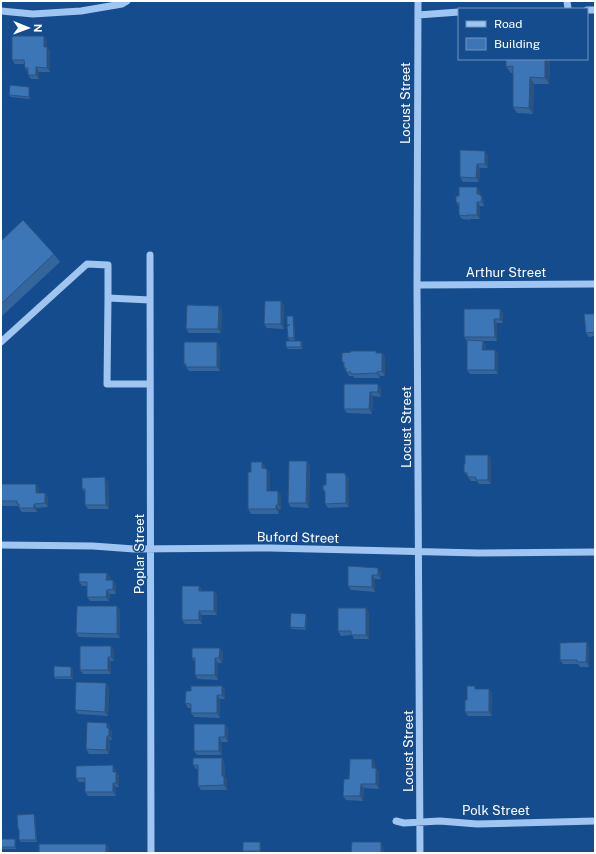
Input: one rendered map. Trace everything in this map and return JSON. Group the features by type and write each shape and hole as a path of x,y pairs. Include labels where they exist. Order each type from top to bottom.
{"street":[{"path":"1,11 33,14 81,12 111,7 127,1"},
{"name":"Locust Street","path":"418,1 417,285 420,853"},
{"path":"418,15 458,12"},
{"name":"Poplar Street","path":"150,255 151,853"},
{"path":"1,342 87,264 108,264 108,384 150,384"},
{"name":"Arthur Street","path":"417,285 595,284"},
{"path":"108,298 150,300"},
{"name":"Buford Street","path":"1,545 93,546 134,549 270,548 479,553 595,552"},
{"name":"Polk Street","path":"396,822 440,821 477,824 595,821"}],"building":[{"path":"12,36 44,36 44,47 47,47 47,68 36,67 36,75 28,75 28,68 25,68 24,60 12,60"},
{"path":"506,60 545,60 545,78 530,77 529,108 513,107 513,66 506,67"},
{"path":"10,85 29,87 29,97 9,95"},
{"path":"460,150 485,151 485,164 477,164 476,178 460,177"},
{"path":"459,187 477,187 477,194 482,196 481,202 477,202 477,215 459,215 459,203 456,202 456,196 459,196"},
{"path":"23,220 54,254 1,304 1,241"},
{"path":"265,301 281,301 281,324 264,324"},
{"path":"187,305 219,306 218,329 186,329"},
{"path":"464,309 500,309 500,319 494,319 495,337 464,337"},
{"path":"584,314 595,314 595,332 586,333"},
{"path":"287,316 293,316 294,338 288,338 287,326 290,325 287,325"},
{"path":"467,340 483,341 482,350 495,350 495,370 467,370"},
{"path":"286,341 301,341 301,347 286,347"},
{"path":"184,342 217,342 217,367 186,367 186,364 184,364"},
{"path":"351,351 376,351 376,353 382,353 382,371 377,373 351,374 351,372 346,372 344,362 342,362 342,353"},
{"path":"344,384 378,384 378,392 370,392 369,409 344,409"},
{"path":"465,455 488,455 488,480 476,480 476,477 468,477 467,473 464,472"},
{"path":"289,461 307,461 306,503 288,503"},
{"path":"251,462 262,462 262,468 267,469 267,491 278,491 278,505 276,505 276,509 248,509 248,472 251,472"},
{"path":"326,473 345,473 346,503 325,504 325,491 323,490 323,485 326,485"},
{"path":"105,477 106,505 85,505 85,489 82,489 82,478"},
{"path":"1,484 36,484 36,493 45,493 45,503 34,504 34,508 19,508 17,501 1,501"},
{"path":"348,566 378,568 378,575 372,575 372,587 348,586"},
{"path":"79,573 107,573 106,580 113,580 113,589 107,590 106,597 87,597 87,582 79,582"},
{"path":"182,586 199,586 199,591 214,591 214,611 199,611 199,620 182,620"},
{"path":"77,606 117,606 117,634 76,633"},
{"path":"338,608 366,608 366,635 351,635 351,631 338,631"},
{"path":"291,613 306,614 305,628 290,627"},
{"path":"587,642 586,662 577,662 577,660 560,660 560,643"},
{"path":"80,646 111,646 111,657 108,657 108,670 80,670"},
{"path":"192,648 220,648 219,658 215,658 215,675 195,675 195,658 192,658"},
{"path":"54,666 71,667 71,677 54,677"},
{"path":"76,682 106,683 105,712 75,710"},
{"path":"191,686 222,686 222,695 217,695 217,713 191,713 191,704 185,703 186,691 191,691"},
{"path":"467,686 475,686 475,689 489,689 489,712 465,712"},
{"path":"87,722 107,723 107,728 109,728 109,736 107,736 106,750 86,749"},
{"path":"194,724 225,724 225,737 219,737 219,751 194,751"},
{"path":"193,758 222,758 222,776 224,776 224,785 198,786 198,765 193,765"},
{"path":"350,759 372,759 372,768 376,768 376,784 361,784 360,796 343,796 344,779 349,779"},
{"path":"113,765 113,772 116,772 116,783 113,783 113,792 85,792 85,778 76,778 76,766"},
{"path":"34,814 36,840 19,840 17,815"},
{"path":"1,839 15,839 15,847 1,847"},
{"path":"243,842 260,842 260,851 243,851"},
{"path":"352,842 381,842 381,853 351,853"},
{"path":"39,844 106,844 106,853 39,853"}]}
